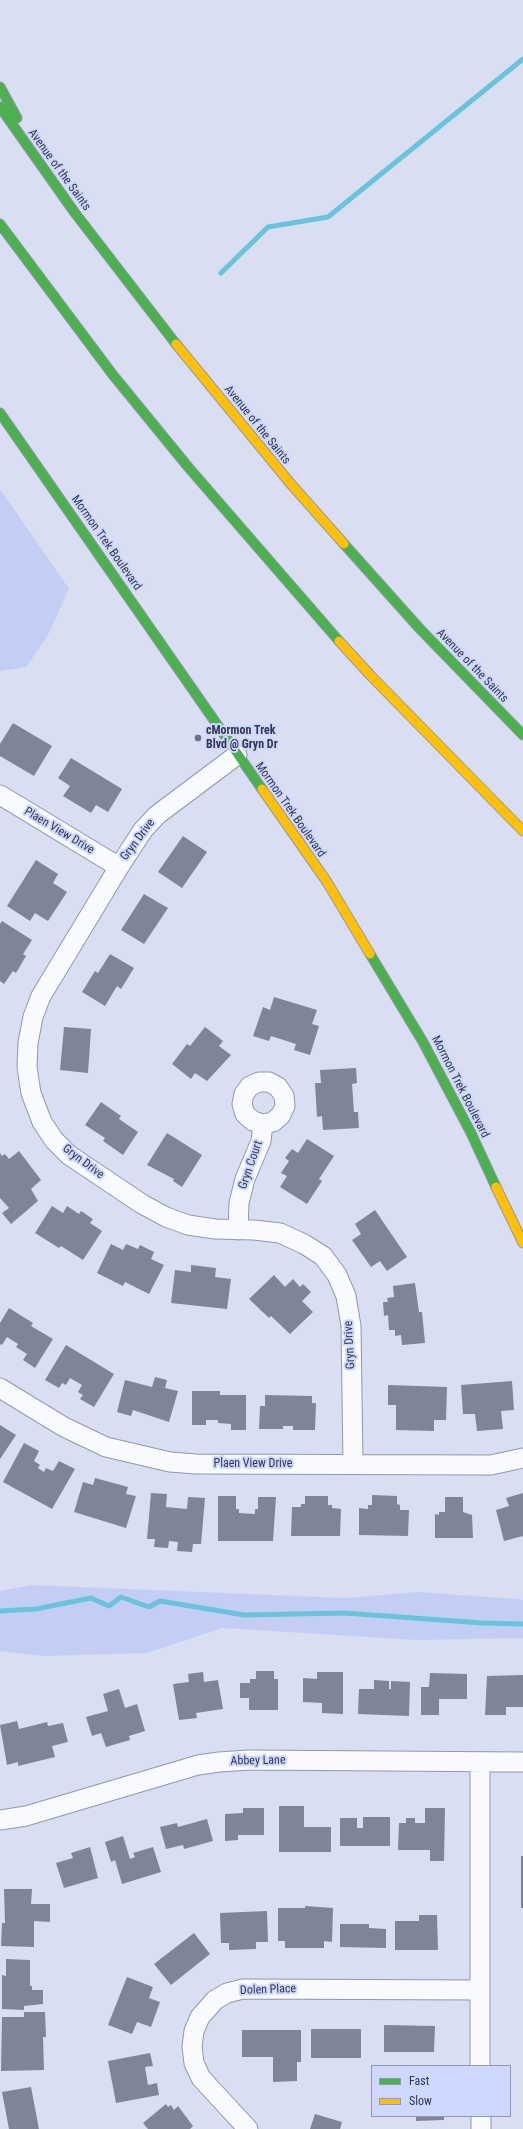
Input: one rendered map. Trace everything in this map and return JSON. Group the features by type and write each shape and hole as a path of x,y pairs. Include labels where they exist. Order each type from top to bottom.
{"main road":[{"path":"0,88 75,213"},
{"name":"Avenue of the Saints","path":"0,107 75,213 151,313 317,515 420,628 523,735"},
{"path":"0,224 38,277 118,380 189,468 302,600 372,677 523,831"},
{"name":"Mormon Trek Boulevard","path":"0,413 327,882 424,1042 523,1243"}],"street":[{"name":"Gryn Drive","path":"237,755 157,815 143,830 118,867 41,996 33,1017 28,1043 27,1067 32,1093 42,1122 54,1140 69,1155 142,1204 166,1217 188,1225 215,1229 280,1234 304,1244 323,1256 337,1275 346,1296 351,1326 353,1464"},
{"name":"Plaen View Drive","path":"0,795 118,867"},
{"name":"Gryn Court","path":"238,1230 239,1203 244,1179 261,1141 263,1124"},
{"name":"Plaen View Drive","path":"0,1388 64,1427 106,1447 170,1462 196,1464 491,1464 523,1458"},
{"name":"Abbey Lane","path":"0,1820 26,1816 198,1765 220,1762 249,1760 523,1762"},
{"path":"480,1762 480,2065"},
{"name":"Dolen Place","path":"248,2129 206,2084 194,2063 192,2047 194,2031 200,2016 215,2000 227,1993 242,1989 480,1990"},
{"path":"481,2117 481,2129"}],"shaded area":[{"path":"0,489 69,589 47,637 26,667 0,671"},
{"path":"32,1585 345,1598 417,1592 517,1599 523,1600 523,1638 417,1640 222,1628 147,1653 45,1656 0,1651 0,1591"}],"building":[{"path":"13,723 52,746 34,776 0,756 0,744"},
{"path":"71,758 122,789 108,812 96,805 91,813 63,796 70,786 58,778"},
{"path":"183,836 207,852 182,888 158,872"},
{"path":"36,860 58,874 53,883 67,892 48,921 35,913 30,921 7,906"},
{"path":"144,894 168,908 144,944 121,930"},
{"path":"2,921 32,940 23,954 26,956 16,973 13,971 4,984 0,981 0,924"},
{"path":"110,954 134,968 121,989 117,986 105,1006 82,992 95,971 98,973"},
{"path":"274,997 317,1010 312,1024 319,1026 310,1055 294,1050 296,1044 271,1036 269,1041 253,1036 263,1007 270,1010"},
{"path":"64,1027 91,1029 88,1073 60,1070"},
{"path":"205,1027 223,1041 219,1046 231,1055 207,1081 195,1073 191,1079 172,1064 187,1044 190,1046"},
{"path":"356,1068 357,1083 352,1084 354,1112 358,1112 359,1128 323,1130 322,1116 317,1117 315,1083 321,1083 320,1070"},
{"path":"101,1102 121,1116 119,1119 138,1132 123,1155 103,1141 105,1138 85,1125"},
{"path":"167,1133 202,1155 182,1187 173,1181 174,1179 147,1165"},
{"path":"307,1139 334,1156 319,1179 322,1181 307,1204 280,1187 287,1176 281,1173 289,1161 285,1158 292,1149 298,1153"},
{"path":"19,1151 41,1180 31,1189 38,1201 11,1224 2,1213 9,1208 0,1198 0,1153 2,1156 5,1154 9,1159"},
{"path":"52,1206 63,1213 67,1206 79,1214 81,1211 93,1219 90,1223 102,1231 83,1260 61,1246 59,1248 35,1233"},
{"path":"375,1210 407,1257 387,1271 380,1261 371,1267 352,1240 361,1234 355,1224"},
{"path":"111,1244 123,1250 126,1244 138,1249 140,1245 154,1252 151,1259 164,1265 149,1294 125,1282 123,1286 97,1273"},
{"path":"191,1265 216,1268 215,1277 231,1279 227,1309 171,1303 175,1270 191,1272"},
{"path":"274,1275 285,1287 293,1279 300,1287 303,1284 311,1292 302,1301 313,1312 290,1334 271,1316 269,1318 249,1299"},
{"path":"415,1283 419,1312 422,1312 425,1343 402,1345 401,1335 395,1336 395,1330 389,1330 388,1315 384,1316 383,1302 388,1302 387,1298 394,1297 393,1286"},
{"path":"9,1308 33,1323 31,1326 53,1339 35,1368 23,1360 27,1354 16,1347 18,1344 7,1337 2,1345 0,1344 0,1323"},
{"path":"66,1345 114,1374 94,1407 80,1399 83,1395 78,1392 82,1385 70,1378 66,1385 62,1383 59,1388 45,1380"},
{"path":"155,1377 167,1380 165,1388 178,1391 169,1422 133,1410 131,1416 117,1412 125,1380 152,1387"},
{"path":"512,1381 514,1410 501,1411 503,1429 477,1431 475,1414 463,1414 461,1385"},
{"path":"388,1385 447,1387 446,1420 434,1420 434,1431 396,1430 396,1405 388,1405"},
{"path":"192,1391 220,1391 220,1395 246,1395 246,1430 231,1430 231,1424 218,1423 218,1420 206,1420 206,1425 192,1425"},
{"path":"265,1395 312,1396 312,1403 316,1403 315,1430 293,1430 293,1426 283,1426 283,1429 259,1429 260,1406 265,1406"},
{"path":"0,1425 16,1435 0,1459"},
{"path":"24,1443 39,1451 34,1461 40,1465 38,1468 44,1472 46,1468 53,1471 59,1461 75,1469 52,1509 3,1482"},
{"path":"95,1478 128,1487 126,1494 136,1496 126,1528 74,1512 83,1482 93,1485"},
{"path":"151,1493 167,1494 166,1507 187,1509 188,1497 205,1498 201,1544 193,1544 192,1552 177,1551 178,1542 169,1541 168,1548 154,1547 155,1539 147,1539"},
{"path":"523,1493 523,1536 504,1541 496,1510 509,1506 506,1498"},
{"path":"372,1495 397,1496 397,1504 400,1505 400,1510 409,1510 408,1536 359,1535 359,1508 368,1509 368,1505 372,1505"},
{"path":"218,1496 236,1496 236,1509 239,1509 239,1513 255,1514 255,1509 258,1509 258,1497 276,1497 273,1541 218,1541"},
{"path":"305,1496 328,1496 328,1505 332,1505 332,1508 341,1509 340,1536 291,1536 292,1507 301,1507 301,1504 305,1504"},
{"path":"445,1497 463,1497 463,1512 472,1515 473,1538 435,1538 435,1514 439,1515 439,1512 445,1512"},
{"path":"256,1671 274,1671 274,1679 278,1679 278,1710 249,1710 249,1698 240,1698 240,1683 250,1683 250,1679 256,1679"},
{"path":"203,1672 204,1682 218,1680 223,1709 196,1713 197,1718 179,1720 173,1684 189,1682 188,1674"},
{"path":"317,1672 343,1672 343,1714 322,1713 322,1703 303,1702 303,1678 317,1679"},
{"path":"430,1673 467,1674 467,1699 439,1699 439,1715 421,1715 421,1687 429,1687"},
{"path":"523,1675 523,1707 506,1707 506,1715 485,1715 487,1676"},
{"path":"374,1680 389,1681 389,1689 391,1689 391,1681 410,1682 409,1716 358,1714 359,1689 374,1689"},
{"path":"119,1689 125,1708 137,1704 145,1731 129,1736 130,1740 106,1747 101,1733 92,1736 86,1717 108,1711 103,1694"},
{"path":"17,1721 19,1729 47,1722 48,1726 63,1723 68,1742 52,1746 55,1757 18,1766 18,1762 7,1765 0,1725"},
{"path":"279,1806 304,1806 304,1827 331,1827 331,1852 279,1852"},
{"path":"243,1808 264,1808 264,1835 238,1835 238,1840 225,1841 225,1814 243,1813"},
{"path":"425,1808 445,1808 444,1861 430,1861 430,1850 398,1850 399,1823 406,1823 406,1818 415,1818 415,1823 425,1823"},
{"path":"363,1817 390,1817 390,1846 340,1846 340,1818 357,1818 357,1828 363,1828"},
{"path":"207,1819 213,1841 184,1849 183,1845 166,1849 160,1827 177,1823 178,1827"},
{"path":"123,1836 130,1859 135,1857 133,1853 153,1847 161,1872 122,1884 115,1860 111,1862 105,1842"},
{"path":"90,1847 98,1878 64,1888 56,1863 73,1858 71,1853"},
{"path":"521,1856 523,1856 523,1908 521,1908"},
{"path":"4,1889 32,1889 31,1904 50,1904 50,1922 34,1921 34,1947 1,1946 2,1923 5,1923"},
{"path":"305,1906 333,1908 332,1942 324,1941 324,1948 285,1948 285,1941 278,1941 278,1908 305,1908"},
{"path":"267,1911 268,1942 256,1942 256,1949 229,1950 229,1943 221,1943 220,1913"},
{"path":"419,1915 437,1915 438,1950 395,1950 395,1921 419,1921"},
{"path":"340,1924 369,1924 369,1928 386,1929 386,1948 340,1947"},
{"path":"194,1933 210,1954 171,1985 154,1964"},
{"path":"6,1959 30,1960 30,1986 32,1986 32,1990 43,1990 43,2004 24,2006 24,2010 2,2009 2,1975 6,1976"},
{"path":"127,1977 153,1987 149,1998 160,2002 151,2027 137,2022 132,2034 108,2025"},
{"path":"24,2012 45,2012 46,2037 43,2037 44,2070 1,2071 2,2017 24,2017"},
{"path":"384,2025 435,2026 434,2052 384,2052"},
{"path":"311,2029 361,2029 361,2058 311,2058"},
{"path":"242,2030 301,2030 301,2062 297,2062 297,2081 273,2082 273,2057 242,2057"},
{"path":"150,2053 153,2066 145,2067 148,2085 157,2083 159,2095 116,2103 108,2061"},
{"path":"31,2087 39,2129 9,2129 2,2092"},
{"path":"166,2104 168,2107 171,2105 174,2110 178,2106 193,2126 190,2129 148,2129 143,2123"},
{"path":"315,2114 342,2122 340,2129 310,2129"},
{"path":"416,2117 444,2117 444,2120 416,2121"}],"waterway":[{"path":"221,273 268,227 328,217 523,59"},
{"path":"0,1611 36,1609 91,1598 109,1606 121,1597 149,1607 160,1601 244,1615 345,1613 482,1623 523,1624"}],"traffic: fast":[{"path":"0,87 17,118"},
{"path":"0,107 75,213 176,344"},
{"path":"0,224 113,375 189,468 339,641"},
{"path":"0,413 262,789"},
{"path":"344,544 420,629 523,735"},
{"path":"370,954 423,1042 471,1133 496,1187"}],"traffic: slow":[{"path":"176,344 290,483 344,544"},
{"path":"339,641 372,677 523,831"},
{"path":"262,789 327,882 370,954"},
{"path":"496,1187 523,1243"}],"place":[{"name":"cMormon Trek Blvd @ Gryn Dr","path":"198,738"}]}
